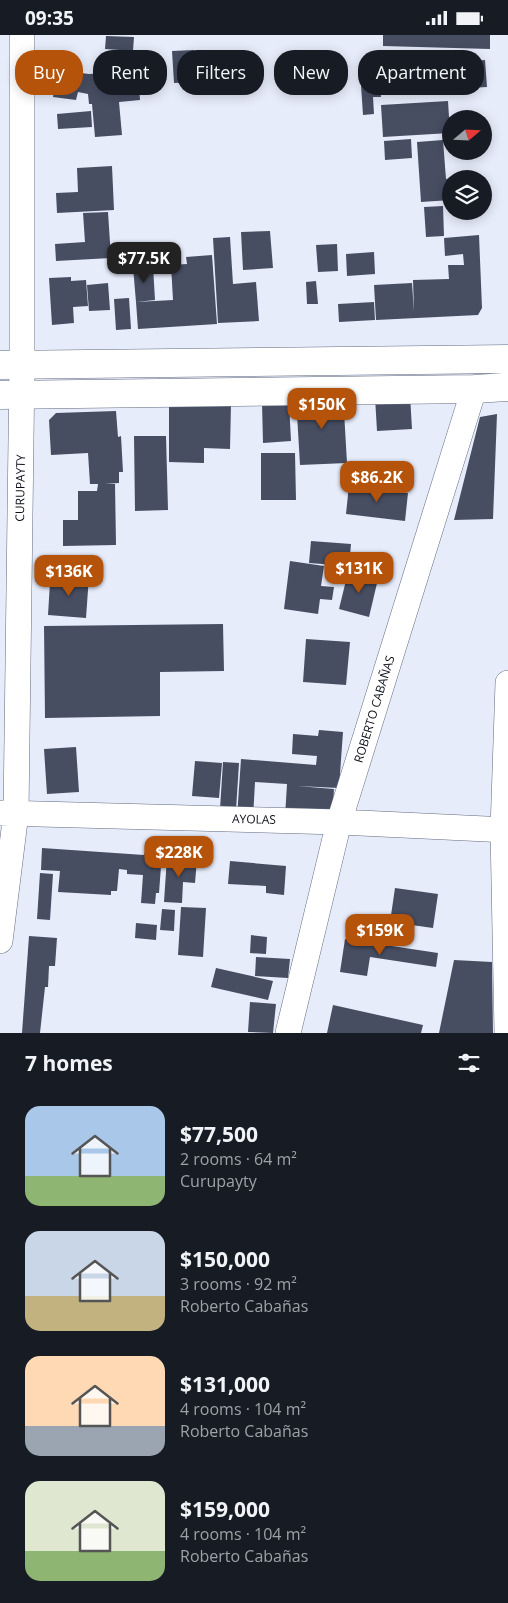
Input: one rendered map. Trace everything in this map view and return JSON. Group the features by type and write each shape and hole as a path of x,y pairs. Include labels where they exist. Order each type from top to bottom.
{"main road":[{"path":"11,365 508,359"},
{"path":"11,395 508,387"}],"street":[{"name":"CURUPAYTY","path":"0,941 8,813 11,365 22,35"},
{"name":"ROBERTO CABAÑAS","path":"288,1033 339,821 474,389"},
{"path":"506,1033 508,683"},
{"name":"AYOLAS","path":"8,813 339,821 506,830"}],"building":[{"path":"383,35 490,35 490,49 383,46"},
{"path":"106,36 134,37 133,50 105,49"},
{"path":"172,51 177,51 177,83 174,83"},
{"path":"485,60 487,87 484,87"},
{"path":"83,73 93,74 93,95 140,95 140,100 119,102 122,135 95,137 92,104 89,104 88,94 83,93"},
{"path":"53,95 77,95 76,100 53,97"},
{"path":"362,95 381,95 381,97 373,97 374,114 363,115"},
{"path":"448,101 449,110 442,110 442,133 383,137 381,105"},
{"path":"91,111 92,127 58,129 57,114"},
{"path":"411,139 412,158 385,160 384,141"},
{"path":"442,140 442,160 445,160 445,170 442,170 442,201 421,202 417,142"},
{"path":"112,166 114,210 57,213 56,193 78,192 77,168"},
{"path":"442,206 444,236 426,237 424,207"},
{"path":"108,212 111,258 56,261 55,244 85,242 83,213"},
{"path":"270,231 273,268 243,270 241,232"},
{"path":"479,235 482,308 478,315 376,320 374,285 412,283 414,312 413,280 449,279 448,265 464,265 463,254 445,256 444,238"},
{"path":"230,237 233,284 256,282 259,321 218,323 213,238"},
{"path":"337,244 338,271 318,272 316,245"},
{"path":"374,252 375,274 347,276 346,254"},
{"path":"212,255 217,324 138,329 136,302 173,300 171,265 187,264 186,257"},
{"path":"153,266 155,300 136,302 133,267"},
{"path":"71,277 71,281 86,280 88,306 73,307 74,323 52,325 49,278"},
{"path":"316,281 318,304 307,304 306,282"},
{"path":"108,283 110,310 89,311 87,285"},
{"path":"129,298 131,329 116,330 114,299"},
{"path":"374,302 375,320 339,322 338,304"},
{"path":"343,394 347,463 300,465 296,397"},
{"path":"410,395 412,429 377,431 375,397"},
{"path":"289,402 291,441 263,443 262,403"},
{"path":"169,403 231,404 230,449 204,448 204,463 169,462"},
{"path":"116,411 118,437 121,436 123,472 119,472 119,483 105,484 115,484 116,545 63,546 63,520 78,520 78,491 97,491 98,484 90,484 88,453 51,455 49,420 56,413"},
{"path":"497,414 493,519 454,520 480,417"},
{"path":"134,436 166,436 168,510 135,511"},
{"path":"261,453 295,453 296,500 261,500"},
{"path":"349,485 408,493 405,521 346,514"},
{"path":"311,541 351,544 349,566 309,563"},
{"path":"290,561 324,566 321,586 334,587 332,600 320,599 318,614 284,609"},
{"path":"348,572 378,579 369,617 339,609"},
{"path":"64,574 89,576 86,618 48,615 50,582 63,583"},
{"path":"223,624 224,671 160,672 160,716 45,718 44,626"},
{"path":"306,639 350,642 346,685 303,682"},
{"path":"319,730 343,732 339,788 297,786 334,789 332,821 285,817 287,784 255,782 253,818 237,817 241,759 316,765 317,756 292,754 293,734 318,736"},
{"path":"76,747 79,792 47,794 44,749"},
{"path":"195,761 222,763 219,798 192,796"},
{"path":"223,762 239,763 236,810 220,809"},
{"path":"42,848 144,855 145,852 162,853 159,893 156,893 155,904 141,903 143,875 127,874 127,870 119,869 117,891 111,891 111,895 58,892 60,871 41,870"},
{"path":"167,857 197,859 195,883 183,882 182,903 164,902"},
{"path":"230,861 286,866 284,895 266,893 266,886 228,884"},
{"path":"40,873 53,874 50,920 37,919"},
{"path":"395,888 438,894 433,928 390,922"},
{"path":"181,907 206,908 203,957 178,955"},
{"path":"162,909 175,910 174,931 160,930"},
{"path":"136,923 157,925 156,940 135,938"},
{"path":"251,935 267,937 266,954 250,953"},
{"path":"29,936 57,938 55,966 49,966 48,987 45,987 40,1033 22,1033"},
{"path":"345,939 438,953 436,967 370,957 367,976 340,972"},
{"path":"256,957 290,959 288,978 255,976"},
{"path":"454,960 492,962 493,1033 439,1033"},
{"path":"216,968 273,981 268,1000 211,987"},
{"path":"250,1002 276,1004 273,1033 248,1032"},
{"path":"333,1005 423,1025 421,1033 327,1033"}]}
